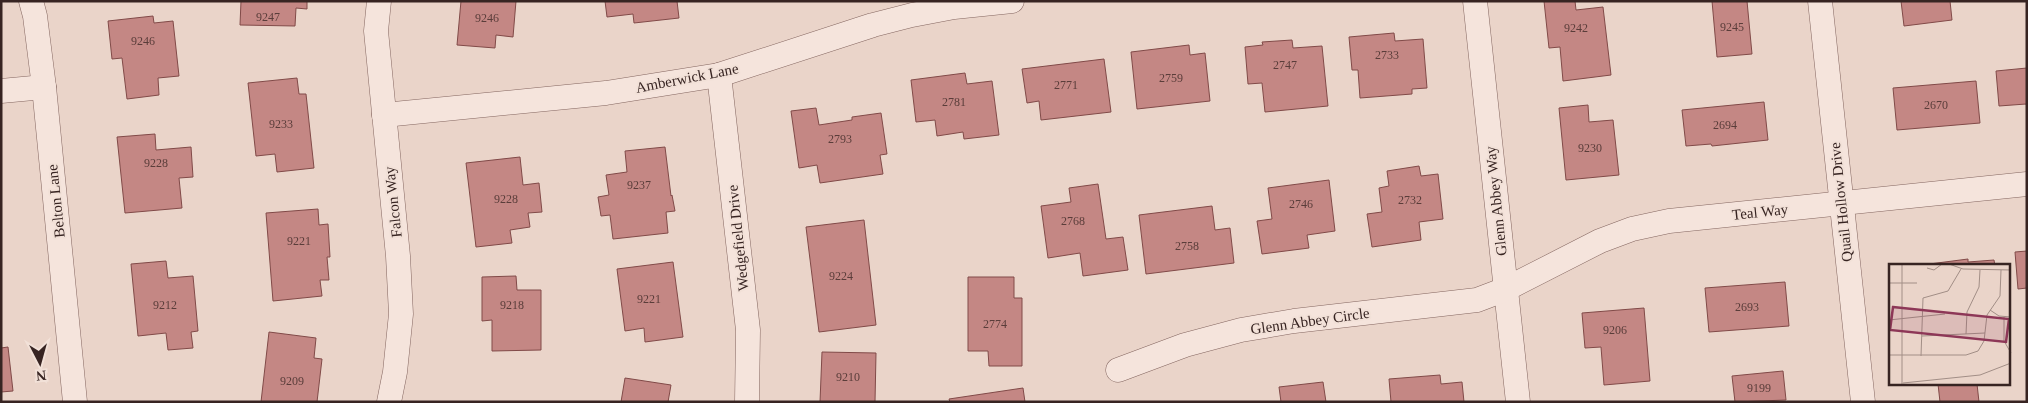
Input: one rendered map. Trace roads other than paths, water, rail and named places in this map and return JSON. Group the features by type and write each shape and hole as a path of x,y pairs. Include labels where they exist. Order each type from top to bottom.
{"street":[{"name":"Belton Lane","path":"31,1 35,16 44,87 76,402"},
{"name":"Falcon Way","path":"379,1 376,31 398,256 401,314 395,372 389,402"},
{"name":"Amberwick Lane","path":"384,115 606,93 719,75 912,15 1012,1"},
{"name":"Glenn Abbey Way","path":"1475,1 1518,402"},
{"name":"Quail Hollow Drive","path":"1820,1 1863,402"},
{"name":"Wedgefield Drive","path":"719,75 748,330 747,402"},
{"path":"1,91 44,87"},
{"name":"Teal Way","path":"1506,289 1600,241 1632,229 1669,221 2027,184"},
{"name":"Glenn Abbey Circle","path":"1118,370 1185,345 1241,330 1294,321 1477,300 1506,289"}]}
